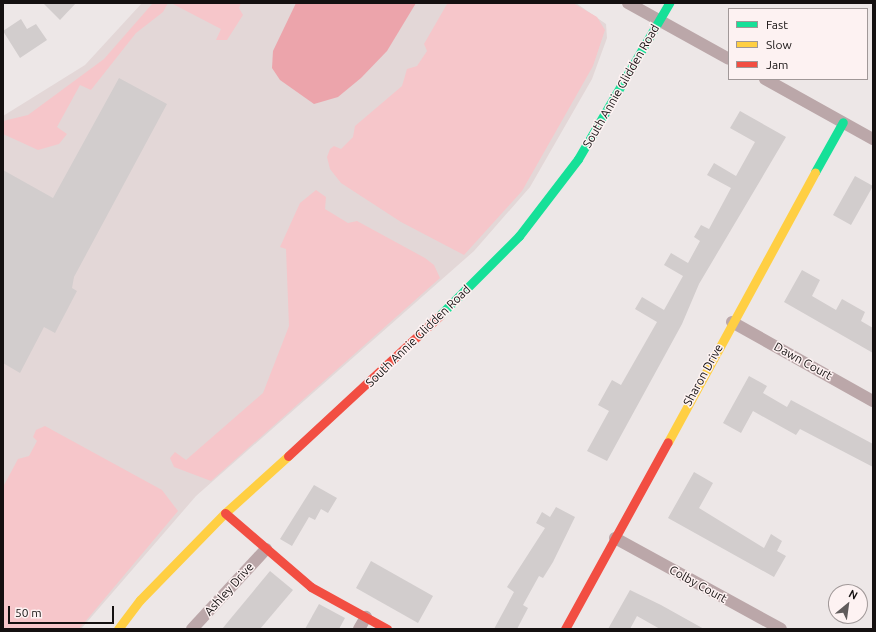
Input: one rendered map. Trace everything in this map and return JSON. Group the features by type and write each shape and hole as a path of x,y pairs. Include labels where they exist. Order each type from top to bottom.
{"main road":[{"name":"South Annie Glidden Road","path":"118,629 140,600 225,512 406,349 519,236 578,159 669,3"},
{"name":"Sharon Drive","path":"565,629 843,122"},
{"path":"225,512 311,587 387,629"}],"street":[{"path":"628,3 728,58"},
{"path":"767,80 873,139"},
{"name":"Dawn Court","path":"732,322 873,401"},
{"name":"Colby Court","path":"615,538 781,629"},
{"name":"Ashley Drive","path":"192,629 266,549"},
{"path":"359,629 366,617"}],"shaded area":[{"path":"142,3 576,3 606,24 607,38 592,79 530,187 474,251 196,496 81,629 3,629 3,116 85,65"},
{"path":"153,3 168,3 163,12 136,33 91,90 80,85 57,127 67,134 59,144 38,150 3,134 3,121 28,115 104,59"},
{"path":"171,3 241,3 239,8 243,15 227,40 216,40 221,29"},
{"path":"296,3 416,3 387,51 361,78 338,97 314,104 280,80 272,68 273,51"},
{"path":"573,3 597,17 605,30 593,66 522,191 464,255 401,222 341,183 330,169 327,157 330,149 334,146 341,149 353,137 355,126 402,86 407,69 417,66 427,51 424,44 447,4"},
{"path":"316,190 326,197 325,209 348,223 357,221 425,258 434,265 440,278 211,481 174,467 170,458 175,452 186,460 263,393 289,326 286,249 280,247 300,203"},
{"path":"45,426 162,490 178,511 79,629 3,629 3,487 18,459 29,456 37,441 33,437 36,430"}],"building":[{"path":"43,3 76,3 60,20"},
{"path":"21,19 27,29 36,24 47,40 20,58 3,31"},
{"path":"119,78 167,104 74,277 72,288 77,291 55,333 44,327 20,373 3,363 3,170 53,198"},
{"path":"740,111 786,137 699,284 682,324 607,461 587,451 609,411 598,405 612,380 621,385 657,322 635,309 642,297 664,310 683,276 664,265 671,253 688,263 700,241 694,237 701,225 709,229 731,188 707,175 714,163 736,176 755,142 730,128"},
{"path":"855,176 873,186 851,225 833,215"},
{"path":"802,270 820,280 812,296 836,310 842,299 865,312 861,321 873,328 873,353 784,302"},
{"path":"749,376 767,386 763,393 787,407 791,400 873,444 873,467 800,429 796,435 753,411 741,433 723,423"},
{"path":"694,472 713,483 699,508 764,548 771,534 782,541 777,551 786,556 774,577 668,518"},
{"path":"314,485 337,498 328,513 321,509 315,520 309,517 292,546 280,539"},
{"path":"556,507 575,517 553,562 543,578 539,576 523,605 528,608 517,629 494,629 514,592 507,587 545,528 536,523 542,512 550,517"},
{"path":"371,561 433,596 418,623 356,588"},
{"path":"270,571 293,590 260,629 222,629"},
{"path":"630,590 704,629 660,629 637,616 630,629 608,629"},
{"path":"319,604 345,618 339,629 305,629"}],"traffic: fast":[{"path":"440,315 519,236 578,159 669,3"},
{"path":"815,172 843,122"}],"traffic: slow":[{"path":"668,442 815,172"},
{"path":"118,629 140,600 225,513 288,456"}],"traffic: jam":[{"path":"288,456 440,315"},
{"path":"565,629 668,442"},
{"path":"225,513 311,587 387,629"}]}
